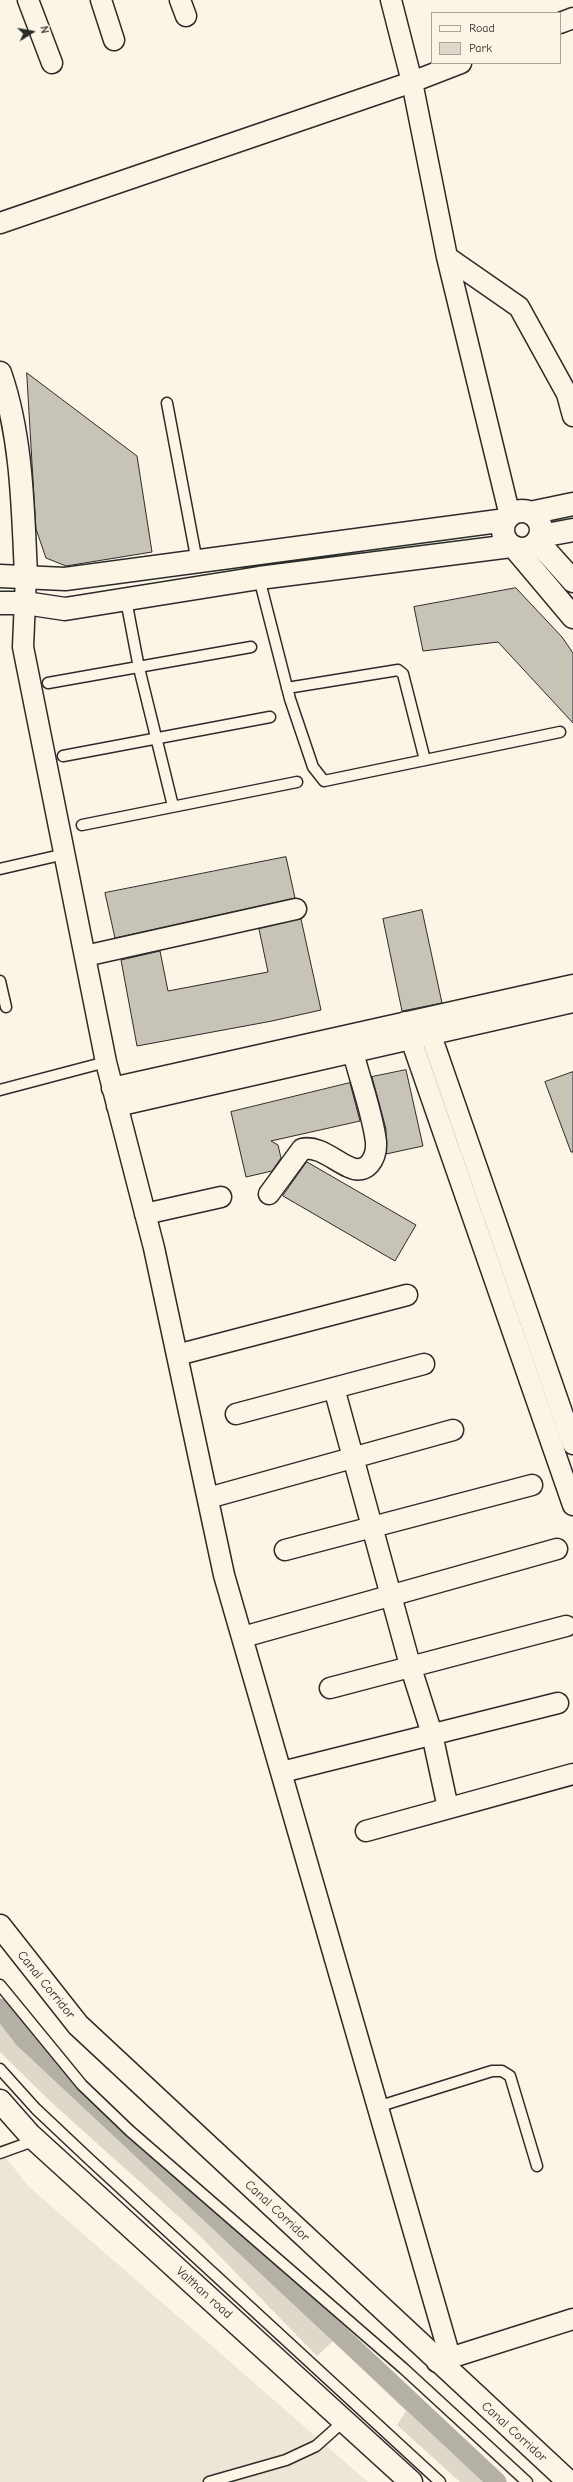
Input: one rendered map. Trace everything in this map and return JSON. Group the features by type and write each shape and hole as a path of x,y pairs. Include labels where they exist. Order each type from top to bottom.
{"street":[{"path":"28,0 52,63"},
{"path":"101,0 114,40"},
{"path":"391,0 412,82 447,257 515,516 504,537 573,617"},
{"path":"561,23 573,18"},
{"path":"0,223 412,82 458,64"},
{"path":"447,257 519,308 567,394 573,416"},
{"path":"0,372 6,389 22,482 26,576 23,647 106,1062 145,1214 224,1575 282,1772 377,2107 444,2360 573,2319"},
{"path":"0,576 26,576 65,580 515,516 573,504"},
{"path":"515,516 541,525 539,539 573,581"},
{"path":"0,603 25,603 65,609 259,578 512,547 529,549 539,539 573,530"},
{"path":"85,956 296,909"},
{"path":"115,1097 408,1031 573,985"},
{"path":"428,1026 573,1002"},
{"path":"428,1026 573,1444"},
{"path":"115,1097 352,1052 408,1031"},
{"path":"408,1031 573,1505"},
{"path":"269,1194 302,1149 315,1149 351,1168 360,1170 368,1167 373,1160 376,1142 352,1052"},
{"path":"145,1214 221,1197"},
{"path":"177,1355 407,1295"},
{"path":"236,1414 424,1364"},
{"path":"334,1388 351,1458 370,1526 410,1666 432,1734 448,1808"},
{"path":"208,1498 454,1430"},
{"path":"285,1550 370,1526 532,1485"},
{"path":"243,1637 557,1549"},
{"path":"330,1688 566,1626"},
{"path":"282,1772 558,1703"},
{"path":"366,1831 573,1774"},
{"name":"Canal Corridor","path":"0,1926 78,2025 444,2360 569,2482"},
{"name":"Valthan road","path":"0,2102 36,2140 411,2482"}],"lane":[{"path":"167,403 197,562"},
{"path":"259,578 287,688 313,767 324,781 560,732"},
{"path":"126,600 139,668 173,806"},
{"path":"48,683 139,668 251,646"},
{"path":"287,688 398,670 403,674 425,760"},
{"path":"63,756 270,717"},
{"path":"82,826 173,806 297,782"},
{"path":"0,869 65,854"},
{"path":"0,981 6,1007"},
{"path":"0,1090 106,1062"},
{"path":"0,1985 82,2085 130,2131 403,2368 527,2482"},
{"path":"0,2069 36,2109 88,2158 440,2482"},
{"path":"377,2107 492,2071 502,2071 510,2076 537,2166"},
{"path":"0,2153 36,2140"},
{"path":"209,2482 298,2454 316,2446 344,2421"}],"shaded area":[{"path":"0,2150 28,2186 368,2482 0,2482"}],"green space":[{"path":"0,2018 19,2043 64,2089 505,2482 460,2482 397,2425 406,2411 333,2341 317,2356 198,2234 51,2102 0,2052"}],"building":[{"path":"27,373 137,456 152,552 66,566 46,558 36,529"},
{"path":"516,588 562,637 573,653 573,723 498,642 423,651 414,607"},
{"path":"286,857 295,898 115,938 105,893"},
{"path":"422,910 442,1003 402,1011 383,919"},
{"path":"301,919 321,1010 272,1021 137,1046 121,960 160,951 168,991 268,972 259,929"},
{"path":"406,1070 423,1146 386,1154 386,1129 372,1077"},
{"path":"573,1072 573,1152 571,1152 545,1082"},
{"path":"350,1083 360,1121 271,1141 278,1145 281,1158 272,1171 246,1177 231,1112"},
{"path":"307,1162 416,1225 395,1261 283,1196"}],"waterway":[{"path":"0,2008 23,2038 497,2482"}]}
